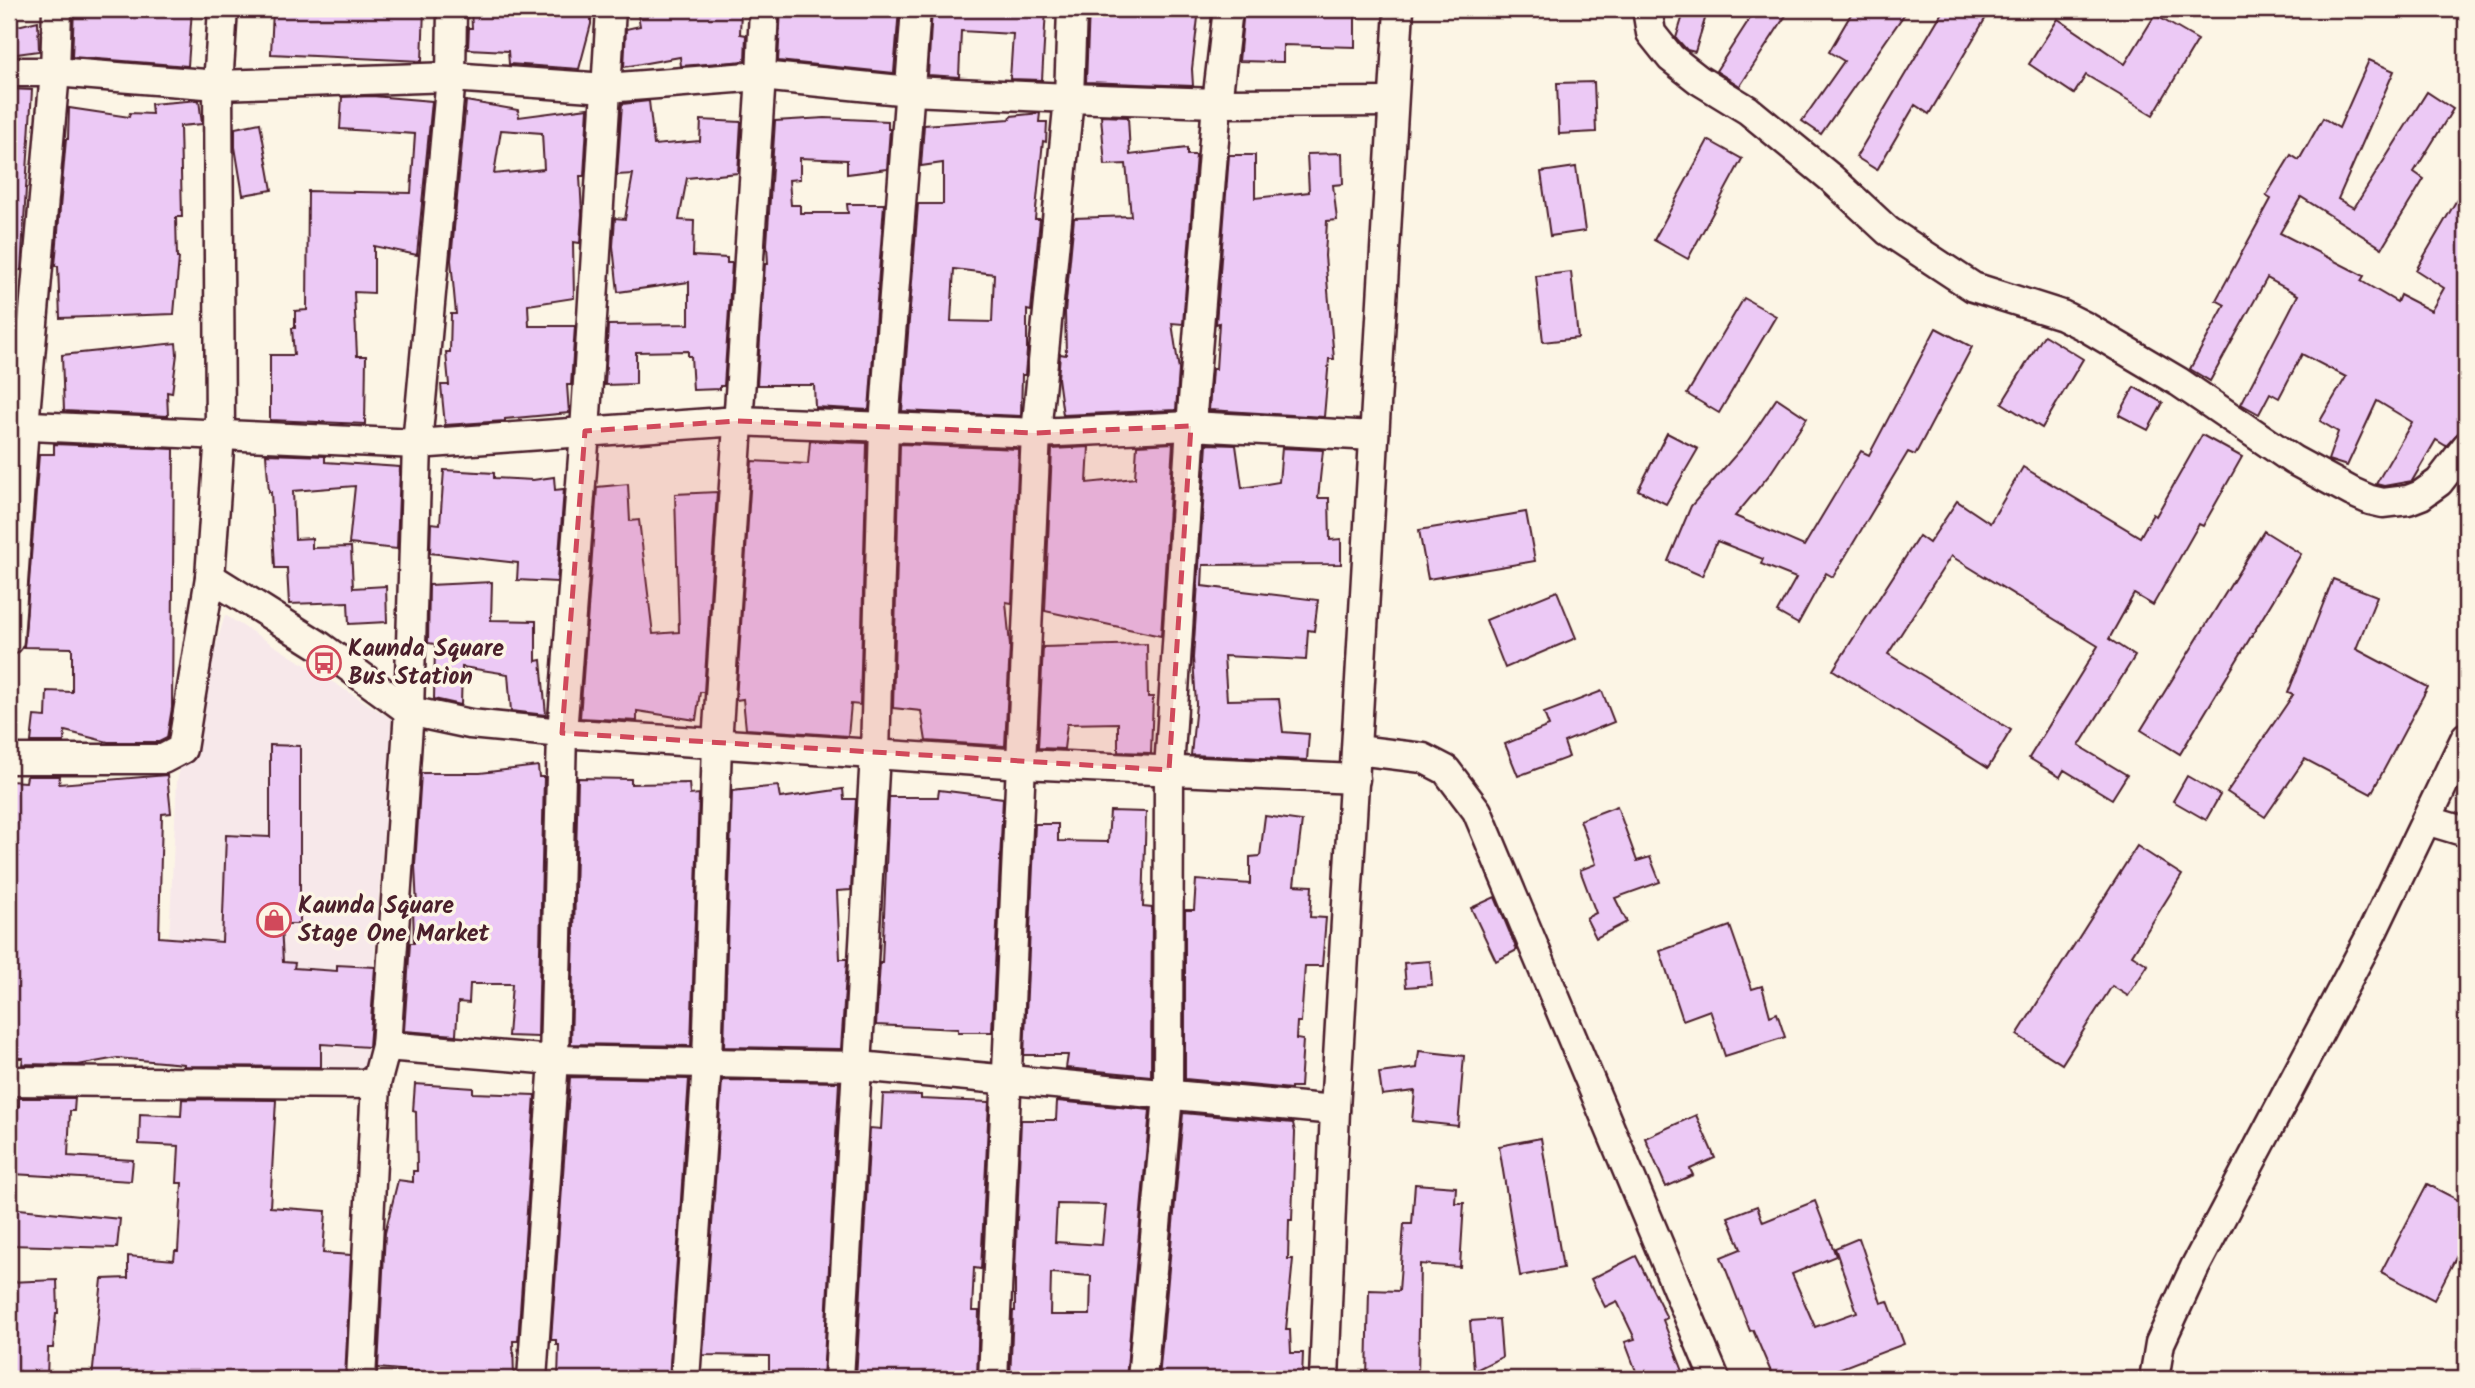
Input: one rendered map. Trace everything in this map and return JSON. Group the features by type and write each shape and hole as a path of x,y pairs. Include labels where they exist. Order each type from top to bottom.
{"street":[{"path":"9,640 16,425 55,72 57,9"},
{"path":"9,759 163,760 182,749 209,577 220,435 218,85 223,9"},
{"path":"361,1379 376,1084 387,1046 409,711 417,444 450,77 452,9"},
{"path":"532,1379 554,1060 562,733 585,430 611,9"},
{"path":"685,1379 707,1063 717,743 764,9"},
{"path":"839,1379 875,754 884,425 916,9"},
{"path":"993,1379 1009,1079 1036,433 1069,99 1072,9"},
{"path":"1142,1379 1168,1096 1169,770 1191,426 1217,103 1228,9"},
{"path":"1324,1379 1335,1110 1399,9"},
{"path":"1647,9 1651,33 1671,58 1699,80 1748,110 1831,178 1888,231 1973,287 2062,315 2086,327 2179,383 2293,460 2352,492 2383,503 2408,500 2421,495 2438,482 2466,447"},
{"path":"9,72 55,72 218,85 450,77 606,88 761,76 910,91 1069,99 1217,103 1393,102"},
{"path":"16,425 417,444 738,421 1036,433 1191,426 1374,436"},
{"path":"209,577 320,646 409,711 470,724 562,733 1023,764 1355,779"},
{"path":"2154,1379 2160,1343 2195,1267 2370,937 2466,737"},
{"path":"1356,750 1423,758 1446,770 1477,811 1715,1379"},
{"path":"2426,820 2466,832"},
{"path":"387,1046 554,1060 859,1066 1335,1110"},
{"path":"9,1081 376,1084"}],"highlighted area":[{"path":"738,421 1036,433 1191,426 1169,770 562,733 585,431"}],"shaded area":[{"name":"Kaunda Square Stage One Market","path":"225,615 392,719 366,1070 163,1059 177,780"}],"building":[{"path":"74,9 192,9 188,66 72,57"},
{"path":"273,9 424,9 422,61 271,54"},
{"path":"471,9 591,9 591,24 579,69 509,64 508,51 468,49 469,28 472,28"},
{"path":"637,9 741,9 740,34 746,35 745,61 681,66 680,57 624,67 626,29 640,26"},
{"path":"781,9 899,9 894,73 778,61"},
{"path":"932,9 1046,9 1042,80 1010,79 1013,34 961,31 959,77 928,75"},
{"path":"1089,9 1199,9 1192,69 1193,86 1086,82"},
{"path":"1244,9 1355,9 1355,47 1283,45 1283,62 1239,61"},
{"path":"1685,9 1708,9 1695,52 1687,50 1676,38"},
{"path":"1756,9 1790,9 1740,86 1716,71"},
{"path":"1854,9 1908,9 1821,134 1802,121 1844,61 1829,52"},
{"path":"1944,9 1991,9 1929,114 1915,105 1877,170 1856,157"},
{"path":"2155,15 2198,40 2153,115 2086,75 2074,94 2029,64 2058,19 2125,64"},
{"path":"38,21 39,51 9,55 9,28"},
{"path":"2369,60 2394,71 2338,199 2354,208 2427,92 2453,109 2414,172 2424,179 2382,248 2301,197 2280,233 2364,276 2361,281 2397,302 2400,295 2431,311 2444,288 2416,270 2466,184 2466,421 2446,446 2436,440 2412,481 2384,486 2376,484 2412,422 2377,401 2347,466 2328,460 2338,432 2320,421 2346,377 2302,354 2279,398 2270,393 2259,414 2241,404 2298,295 2267,278 2210,381 2190,369 2225,305 2216,300 2271,199 2266,196 2291,155 2299,160 2323,118 2339,128"},
{"path":"1594,82 1596,132 1559,134 1557,83"},
{"path":"9,89 32,90 21,270 9,271"},
{"path":"372,96 432,101 417,255 374,246 374,293 354,292 357,356 366,356 365,424 270,420 270,355 294,355 292,328 295,328 295,311 307,310 308,191 411,193 415,134 340,129 342,97"},
{"path":"199,100 202,124 180,126 182,217 176,217 179,258 174,314 60,318 58,266 55,266 69,108 129,117 130,113 152,114 151,104"},
{"path":"466,101 518,110 519,117 588,108 584,176 580,176 580,243 573,242 574,298 528,305 529,326 575,326 571,385 567,385 569,413 445,425 441,385 449,385 446,352 450,352 451,314 456,314 451,260","holes":["501,130 542,133 544,169 494,174"]},
{"path":"649,101 654,145 700,141 701,120 741,122 738,173 687,178 679,220 694,221 693,256 727,258 727,263 732,263 724,386 720,386 720,389 693,390 691,356 688,356 688,351 636,352 636,384 605,385 608,325 689,324 689,282 618,292 613,246 615,218 625,219 633,174 617,175 622,104"},
{"path":"1040,113 1039,122 1047,122 1035,219 1040,219 1031,311 1027,310 1027,351 1025,375 1022,375 1021,416 902,411 918,204 943,204 943,163 921,166 924,125 1010,119 1011,116","holes":["954,269 994,274 992,322 951,321"]},
{"path":"1101,116 1128,117 1130,155 1187,148 1187,155 1196,155 1183,324 1172,323 1179,370 1176,410 1063,415 1058,378 1060,354 1066,355 1065,312 1074,218 1131,216 1126,164 1105,165"},
{"path":"825,118 888,121 890,129 887,169 847,174 847,160 800,158 800,179 789,180 791,205 800,205 800,213 848,213 847,204 884,204 869,410 815,407 814,385 757,385 765,264 768,264 775,121"},
{"path":"260,123 272,190 243,195 235,147 235,128"},
{"path":"1708,140 1742,159 1688,259 1654,240"},
{"path":"1342,153 1343,184 1333,185 1337,220 1327,221 1325,256 1334,359 1329,359 1324,417 1209,410 1212,369 1216,369 1219,323 1216,324 1229,155 1255,155 1255,198 1309,192 1307,154"},
{"path":"1576,167 1585,231 1550,236 1541,172"},
{"path":"1571,272 1578,338 1543,342 1536,276"},
{"path":"1744,298 1776,316 1719,413 1687,394"},
{"path":"9,327 16,327 9,409"},
{"path":"1936,328 1972,347 1915,455 1908,452 1833,577 1826,573 1798,624 1777,612 1796,578 1761,564 1763,559 1717,541 1702,576 1668,561 1691,506 1747,442 1777,398 1807,418 1770,474 1735,516 1804,546 1861,451 1869,455"},
{"path":"2044,335 2083,359 2042,428 2002,403"},
{"path":"176,343 172,393 167,392 168,416 64,411 62,355"},
{"path":"2134,387 2163,403 2148,430 2119,415"},
{"path":"1667,433 1698,449 1666,504 1638,490"},
{"path":"2202,435 2242,457 2203,526 2199,524 2153,605 2134,594 2109,639 2135,656 2079,746 2127,775 2112,799 2064,770 2060,777 2029,758 2098,646 1951,556 1888,654 2011,730 1988,768 1833,670 1919,536 1929,543 1957,501 1990,523 2023,467 2140,537 2153,514 2156,516"},
{"path":"810,441 867,443 860,705 851,704 848,736 746,729 743,699 736,700 752,461 808,464"},
{"path":"1173,443 1161,636 1045,611 1052,449 1089,447 1087,483 1135,478 1137,445"},
{"path":"54,444 174,449 172,708 167,738 159,742 108,742 65,731 64,742 31,742 34,716 46,717 47,691 72,692 72,648 24,647 39,454 54,454"},
{"path":"900,444 1019,449 1012,603 1006,602 1010,646 1005,746 926,741 921,711 893,708"},
{"path":"1207,444 1236,445 1242,488 1279,482 1282,448 1323,450 1318,498 1329,498 1330,540 1341,539 1341,564 1203,565 1202,586 1318,600 1314,631 1308,630 1306,660 1224,656 1227,700 1279,699 1283,732 1309,734 1307,760 1191,755 1196,704 1193,658"},
{"path":"266,454 325,456 325,462 400,467 397,549 349,544 355,486 293,491 295,539 312,538 312,548 351,547 353,588 386,586 387,622 349,624 348,602 289,604 287,568 275,568"},
{"path":"444,470 494,473 494,478 533,480 554,477 555,490 564,489 557,582 517,580 518,563 430,553 431,523 440,524"},
{"path":"628,484 630,521 639,520 653,634 679,632 675,494 717,492 704,692 700,692 696,720 637,711 637,721 580,718 597,487"},
{"path":"1526,512 1535,561 1428,579 1419,530"},
{"path":"2264,531 2301,554 2180,754 2141,730"},
{"path":"2333,579 2377,596 2356,649 2428,687 2371,794 2305,759 2265,817 2227,792 2293,695 2288,693"},
{"path":"492,582 491,620 536,621 536,661 541,660 546,715 511,711 508,674 462,667 461,705 434,699 435,644 428,643 429,585"},
{"path":"1557,591 1576,638 1505,668 1486,620"},
{"path":"1147,644 1148,697 1153,697 1151,753 1118,752 1118,723 1067,724 1064,749 1038,748 1043,647"},
{"path":"1602,691 1614,722 1564,742 1569,757 1518,776 1505,744 1549,726 1544,713"},
{"path":"270,745 300,746 300,924 281,924 283,962 295,963 294,968 337,971 337,965 375,967 369,1047 321,1044 321,1067 184,1066 117,1058 78,1065 22,1064 23,1058 9,1058 9,781 26,782 27,776 60,776 59,784 167,775 171,813 162,814 159,937 222,942 226,835 270,837"},
{"path":"538,766 539,777 544,777 538,1037 508,1036 512,984 470,984 469,1003 458,1002 456,1035 404,1031 410,943 414,943 413,908 417,908 415,865 421,773 480,773"},
{"path":"2187,776 2220,795 2206,820 2173,801"},
{"path":"578,778 631,779 631,784 689,783 690,795 699,794 691,1046 571,1044"},
{"path":"778,786 780,798 843,789 844,799 856,799 851,890 837,891 840,959 847,959 841,1049 724,1047 732,791"},
{"path":"939,790 1003,798 992,1032 876,1025 882,963 889,797 938,797"},
{"path":"1617,806 1637,861 1650,857 1660,882 1615,898 1627,922 1596,938 1586,918 1596,913 1580,870 1596,864 1580,820"},
{"path":"1110,811 1146,812 1143,907 1152,908 1151,1076 1066,1068 1068,1055 1024,1055 1035,824 1058,824 1058,841 1108,842"},
{"path":"1265,816 1302,821 1294,885 1312,886 1310,917 1326,918 1322,966 1305,966 1301,1022 1297,1022 1296,1039 1303,1040 1300,1087 1291,1089 1185,1079 1185,910 1194,910 1196,880 1250,884 1250,857 1260,856"},
{"path":"2137,846 2182,875 2132,955 2148,965 2128,996 2112,986 2062,1064 2017,1035"},
{"path":"1495,897 1517,950 1496,961 1471,908"},
{"path":"1730,926 1752,989 1762,986 1770,1016 1777,1013 1785,1037 1725,1056 1710,1010 1683,1020 1660,951"},
{"path":"1430,961 1432,985 1406,987 1404,963"},
{"path":"1419,1051 1464,1056 1458,1126 1412,1121 1415,1091 1382,1095 1379,1073 1417,1068"},
{"path":"570,1077 689,1079 669,1379 558,1379 559,1345 556,1345 556,1340 551,1340"},
{"path":"722,1080 839,1082 823,1379 769,1379 769,1356 703,1355"},
{"path":"415,1084 473,1088 473,1093 535,1095 518,1341 513,1341 514,1378 458,1379 430,1376 431,1373 378,1368 385,1233 398,1180 413,1182 413,1171 417,1171 416,1112 413,1111"},
{"path":"883,1094 921,1095 921,1099 989,1102 981,1269 974,1268 972,1311 979,1311 977,1379 856,1379 870,1128 881,1129"},
{"path":"19,1098 75,1098 74,1111 70,1111 68,1156 133,1160 131,1181 13,1174 15,1136 9,1135 9,1106 19,1106"},
{"path":"182,1099 276,1100 270,1207 326,1211 323,1253 351,1255 345,1379 92,1379 102,1279 128,1278 128,1256 174,1260 175,1251 178,1251 182,1183 177,1183 179,1146 139,1144 140,1114 181,1116"},
{"path":"1057,1101 1150,1110 1126,1379 1010,1379 1015,1311 1021,1120 1056,1120","holes":["1057,1204 1106,1205 1102,1245 1055,1242","1051,1273 1091,1276 1090,1315 1050,1315"]},
{"path":"1183,1113 1293,1123 1292,1220 1289,1220 1288,1259 1293,1259 1286,1330 1290,1330 1291,1353 1303,1353 1302,1378 1159,1379"},
{"path":"1696,1115 1715,1158 1690,1169 1693,1175 1666,1187 1645,1138"},
{"path":"1541,1138 1563,1268 1520,1276 1499,1146"},
{"path":"1415,1184 1456,1187 1455,1203 1464,1203 1460,1267 1420,1264 1418,1379 1367,1379 1369,1290 1399,1291 1404,1224 1412,1224"},
{"path":"2427,1184 2466,1204 2466,1238 2434,1300 2381,1272"},
{"path":"1815,1201 1836,1256 1792,1274 1815,1327 1857,1312 1835,1248 1859,1238 1881,1303 1888,1301 1904,1344 1833,1371 1834,1374 1821,1379 1774,1379 1753,1330 1750,1331 1721,1257 1741,1249 1728,1217 1757,1206 1763,1222"},
{"path":"9,1208 120,1219 117,1248 9,1245"},
{"path":"1636,1256 1667,1318 1663,1320 1686,1379 1639,1379 1625,1342 1635,1339 1617,1301 1605,1307 1591,1279"},
{"path":"57,1280 58,1313 53,1348 48,1348 47,1379 9,1379 9,1282"},
{"path":"1499,1319 1502,1357 1474,1371 1470,1321"}],"place":[{"name":"Kaunda Square Bus Station","path":"324,663"},
{"name":"Kaunda Square Stage One Market","path":"274,920"}]}
